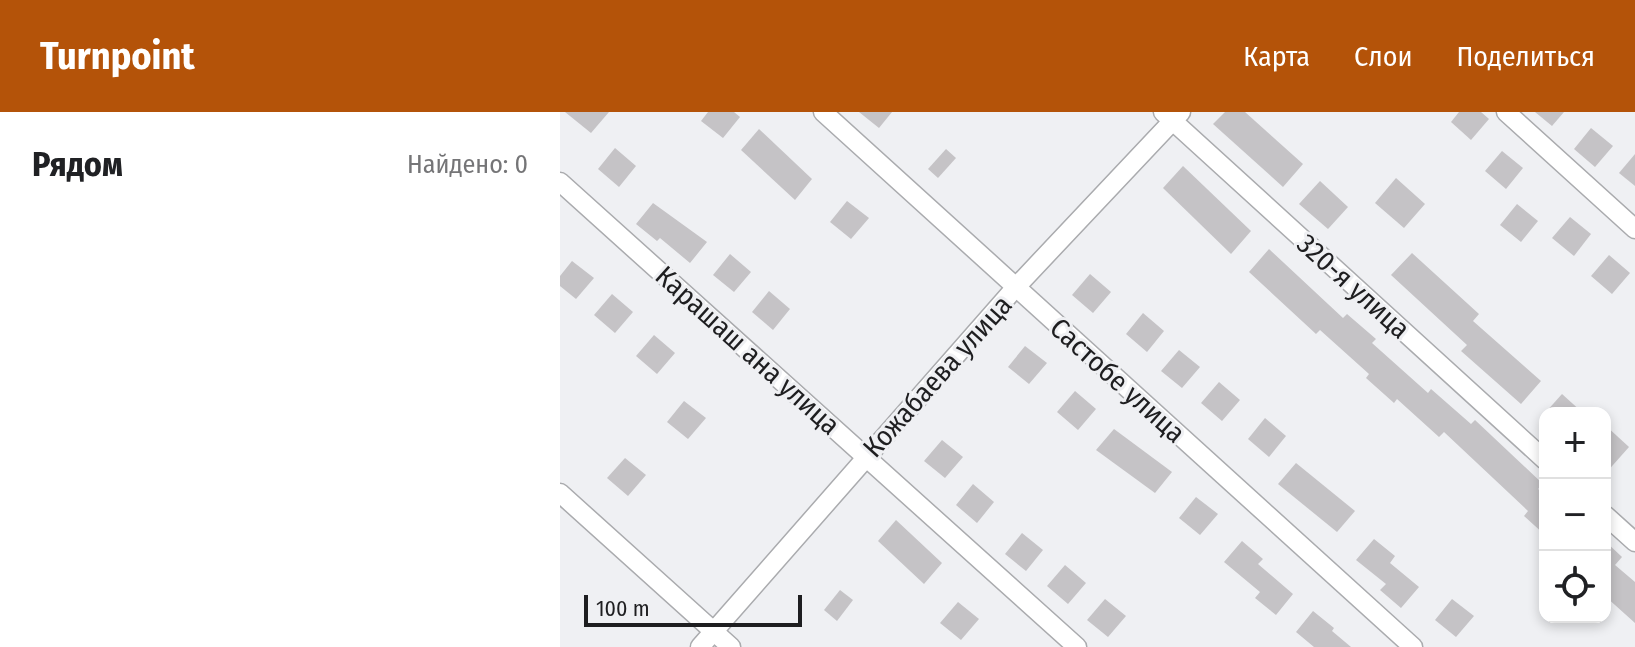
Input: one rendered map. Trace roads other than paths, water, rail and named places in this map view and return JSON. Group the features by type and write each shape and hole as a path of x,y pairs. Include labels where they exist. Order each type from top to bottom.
{"street":[{"name":"Састобе улица","path":"823,112 1413,647"},
{"path":"1506,112 1635,229"},
{"name":"Кожабаева улица","path":"700,647 866,455 1173,115"},
{"name":"320-я улица","path":"1173,115 1539,454"},
{"name":"Карашаш ана улица","path":"560,182 1077,647"},
{"path":"560,493 731,647"},
{"path":"1611,520 1635,542"}]}
